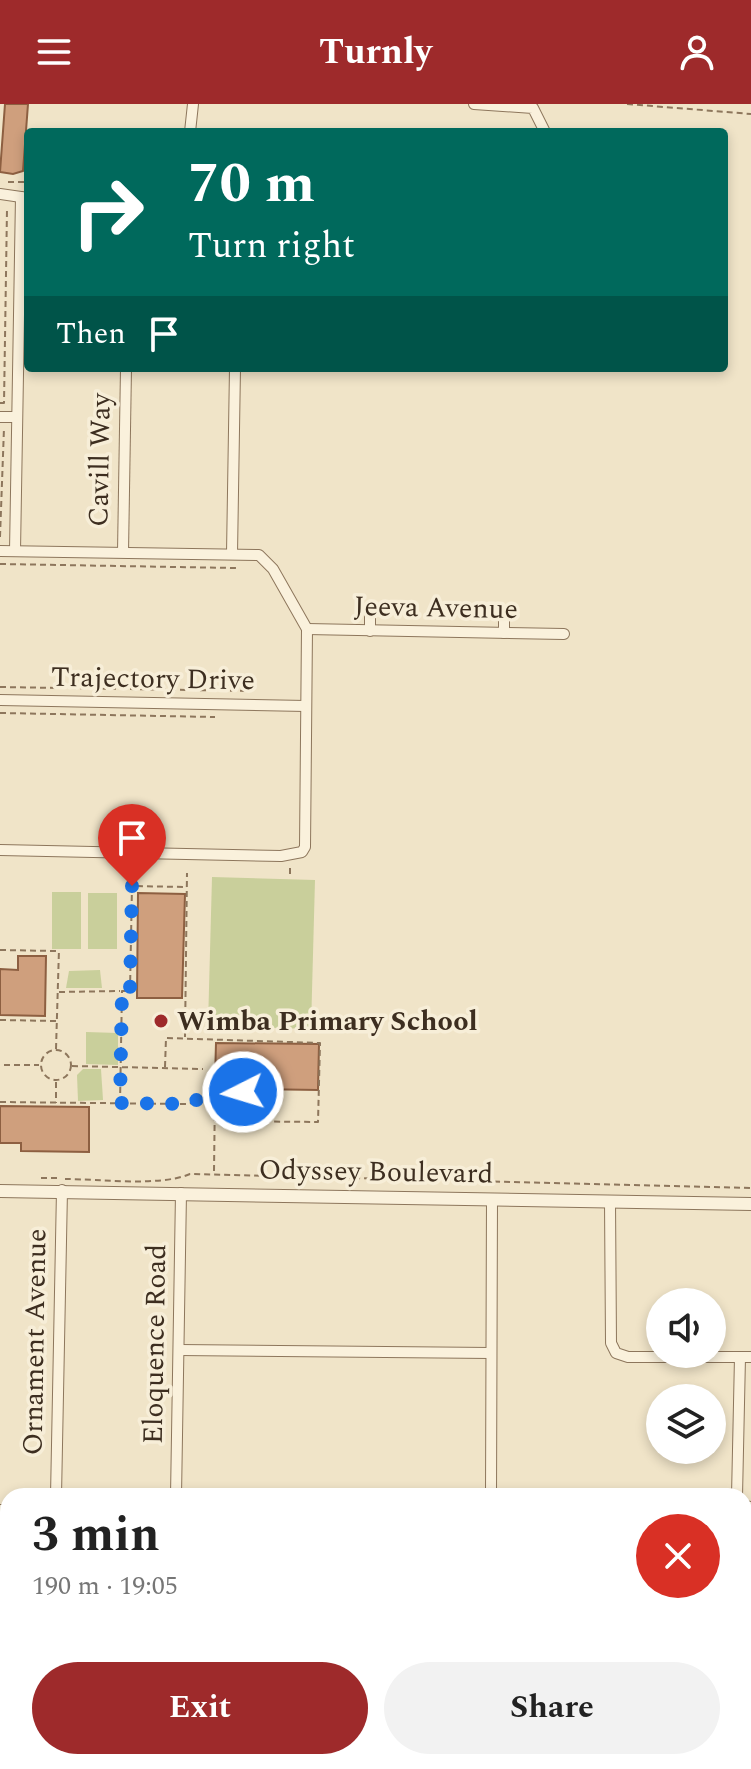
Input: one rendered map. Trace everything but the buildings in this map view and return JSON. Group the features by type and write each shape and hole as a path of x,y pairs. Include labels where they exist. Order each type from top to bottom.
{"street":[{"path":"190,128 193,104"},
{"path":"474,104 533,108 543,128"},
{"path":"4,194 24,197 15,551"},
{"name":"Cavill Way","path":"123,552 126,372"},
{"path":"232,554 235,372"},
{"path":"2,417 17,417"},
{"path":"0,551 259,555 267,562 307,629 305,847 302,852 281,856 0,850"},
{"path":"370,615 370,631"},
{"path":"504,617 504,633"},
{"name":"Jeeva Avenue","path":"307,629 564,634"},
{"name":"Trajectory Drive","path":"0,700 306,706"},
{"name":"Ornament Avenue","path":"56,1488 62,1190"},
{"name":"Odyssey Boulevard","path":"0,1191 751,1204"},
{"name":"Eloquence Road","path":"176,1488 181,1193"},
{"path":"491,1488 492,1199"},
{"path":"610,1201 611,1343 616,1353 628,1357 745,1357 737,1488"},
{"path":"179,1350 491,1353"}],"path":[{"path":"627,104 751,114"},
{"path":"0,180 24,182"},
{"path":"0,403 4,403 4,194 8,181"},
{"path":"0,537 2,417"},
{"path":"0,564 236,568"},
{"path":"0,687 251,691"},
{"path":"0,713 219,717"},
{"path":"185,1038 187,873"},
{"path":"58,992 130,991 132,886 187,887"},
{"path":"0,950 59,950 56,1049"},
{"path":"120,1103 122,991"},
{"path":"0,1020 57,1021"},
{"path":"165,1067 166,1038 320,1043 318,1122 215,1121"},
{"path":"56,1049 66,1053 72,1066"},
{"path":"56,1049 43,1056 40,1065 45,1076 56,1080 66,1077 72,1066"},
{"path":"4,1065 40,1065"},
{"path":"72,1066 203,1069"},
{"path":"56,1080 56,1103"},
{"path":"0,1102 189,1104 215,1092 243,1092 243,1081"},
{"path":"214,1171 215,1092"},
{"path":"32,1178 159,1180 178,1179 190,1174 220,1174 751,1188"}],"green space":[{"path":"212,877 315,880 311,1029 208,1026"},
{"path":"52,892 81,892 81,949 52,949"},
{"path":"88,893 117,893 117,949 88,949"},
{"path":"100,970 102,988 66,988 69,971"},
{"path":"86,1032 118,1033 118,1065 86,1064"},
{"path":"83,1069 101,1069 103,1100 78,1101 77,1075"}],"place":[{"name":"Wimba Primary School","path":"161,1021"}],"route":[{"path":"132,886 130,991 122,991 120,1103 189,1104 210,1093 243,1092"}]}
